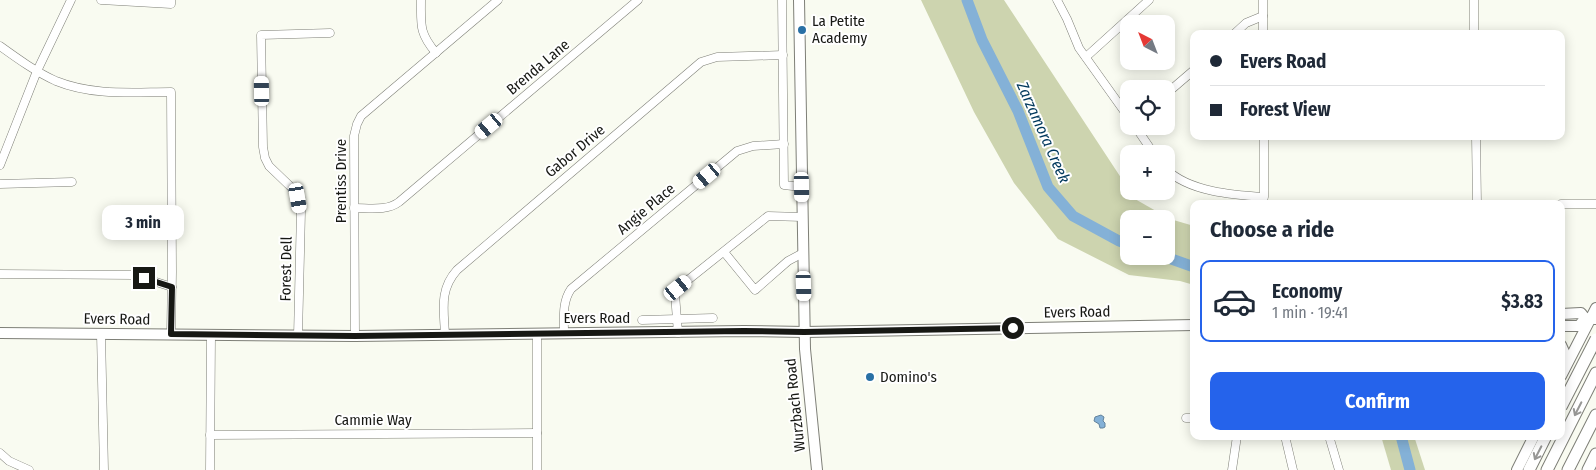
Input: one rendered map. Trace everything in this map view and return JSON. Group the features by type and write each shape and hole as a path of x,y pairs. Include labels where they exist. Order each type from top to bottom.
{"highway":[{"path":"1565,399 1596,340"},
{"path":"1565,434 1596,373"},
{"path":"1568,470 1596,415"},
{"path":"1529,470 1544,440"},
{"path":"1547,470 1562,440"},
{"path":"1588,470 1596,454"}],"main road":[{"name":"Wurzbach Road","path":"799,0 804,332 817,470"},
{"path":"1565,368 1596,308"},
{"path":"1565,314 1581,313 1590,319"},
{"path":"1565,326 1579,326 1590,319"},
{"name":"Evers Road","path":"0,333 355,336 804,332 1190,325"},
{"path":"1565,371 1584,347 1596,340"},
{"path":"1518,470 1532,440"}],"street":[{"path":"0,165 37,71 70,0"},
{"path":"101,0 171,2"},
{"path":"421,0 423,36 436,53"},
{"name":"Prentiss Drive","path":"355,336 354,136 356,124 361,116 498,0"},
{"name":"Brenda Lane","path":"354,208 387,208 400,202 638,0"},
{"path":"782,0 784,185 802,187"},
{"path":"1057,0 1067,19 1074,39 1120,105"},
{"path":"1086,56 1149,0"},
{"path":"1263,0 1263,30"},
{"path":"1474,0 1474,30"},
{"path":"1239,30 1246,24 1263,16"},
{"name":"Forest Dell","path":"298,336 300,211 298,198 293,189 273,171 265,158 263,147 261,35 330,33"},
{"path":"0,46 37,71 56,81 89,90 106,93 171,92 171,334"},
{"name":"Gabor Drive","path":"444,335 445,288 449,279 457,270 701,62 717,57 783,55"},
{"path":"1175,86 1190,73"},
{"path":"1175,176 1192,186 1241,196 1264,197 1264,140"},
{"path":"1476,140 1477,200"},
{"name":"Angie Place","path":"564,333 564,305 567,295 572,290 737,151 753,146 784,144"},
{"path":"0,184 72,182"},
{"path":"1565,204 1596,204"},
{"path":"678,333 675,294 678,288 768,216 802,217"},
{"path":"724,252 755,290 788,261 803,253"},
{"path":"0,274 134,275 172,287"},
{"path":"642,320 713,318"},
{"path":"536,333 537,470"},
{"path":"101,334 104,470"},
{"path":"210,470 211,335"},
{"name":"Cammie Way","path":"210,435 537,433"},
{"path":"1232,470 1236,440"},
{"path":"1286,440 1293,470"},
{"path":"1330,440 1339,470"},
{"path":"0,453 9,462 29,470"}],"green space":[{"path":"921,0 1004,0 1120,176 1120,200 1137,200 1154,210 1120,210 1120,265 1175,265 1175,220 1190,225 1190,284 1129,275 1058,239 1014,183 974,112"},
{"path":"1382,440 1415,440 1425,470 1391,470"}],"water":[{"path":"1101,415 1104,417 1103,421 1105,423 1103,428 1100,428 1099,424 1094,421 1095,417"}],"waterway":[{"name":"Zarzamora Creek","path":"967,0 982,40 1018,111 1048,187 1073,216 1120,241"},
{"name":"Zarzamora Creek","path":"1175,260 1190,266"},
{"name":"Zarzamora Creek","path":"1402,440 1410,470"}],"place":[{"name":"La Petite Academy","path":"802,30"},
{"name":"Domino's","path":"870,377"}],"route":[{"path":"144,278 172,287 171,334 355,336 1013,328"}]}
